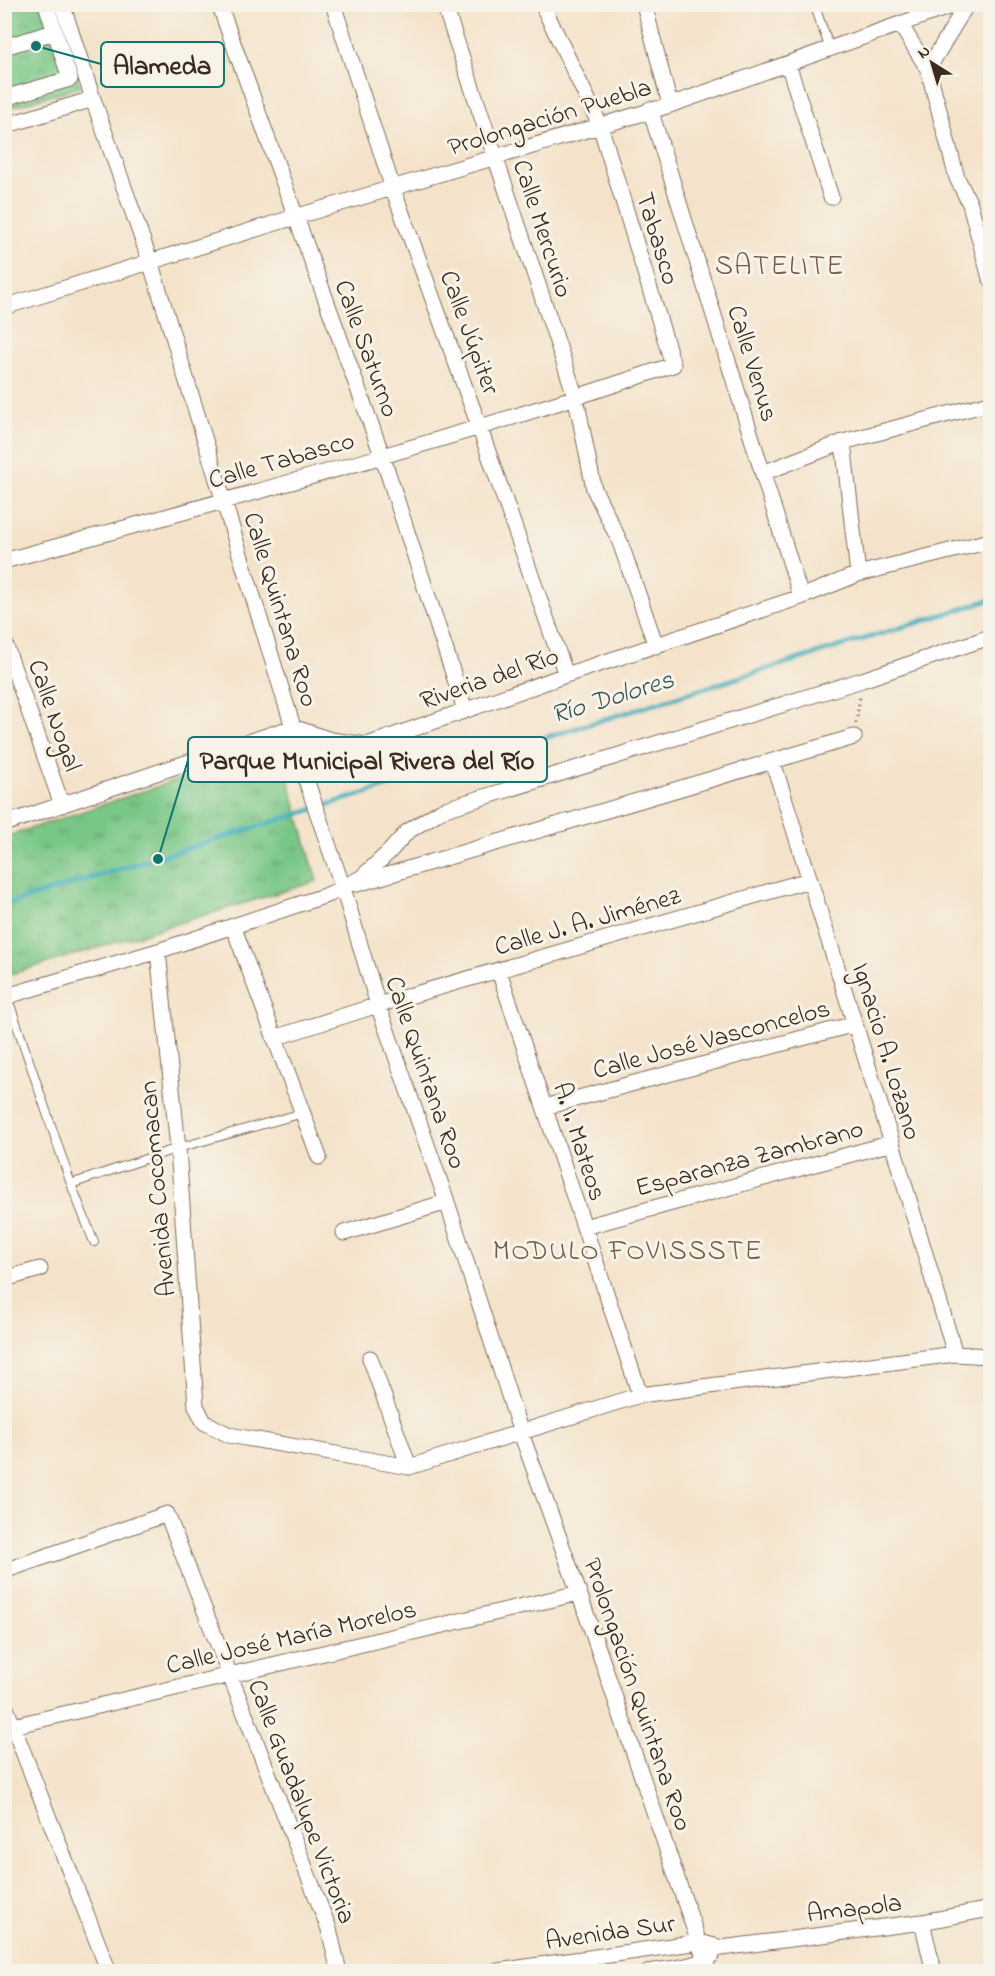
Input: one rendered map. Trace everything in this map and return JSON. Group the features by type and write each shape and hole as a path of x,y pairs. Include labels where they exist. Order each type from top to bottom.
{"street":[{"path":"4,98 70,79 46,4"},
{"name":"Calle Quintana Roo","path":"63,4 93,99 150,261 293,727 299,759 343,888 378,1005 447,1202 521,1433"},
{"name":"Calle Saturno","path":"219,4 294,217 382,454 465,710"},
{"name":"Calle Júpiter","path":"333,4 393,189 566,675"},
{"name":"Calle Mercurio","path":"444,4 576,398 594,489 620,542 656,646"},
{"name":"Tabasco","path":"542,4 600,125 673,365"},
{"path":"644,4 670,105"},
{"name":"Prolongación Puebla","path":"4,307 650,109 670,105 957,4"},
{"path":"928,69 967,4"},
{"path":"900,24 928,69 957,178 970,204 990,278"},
{"path":"4,47 54,33"},
{"path":"788,64 831,197"},
{"path":"4,126 93,99"},
{"name":"Calle Venus","path":"650,109 801,597"},
{"name":"Calle Tabasco","path":"4,561 224,501 576,398 673,365"},
{"path":"763,473 843,442 990,403"},
{"path":"843,442 858,574"},
{"name":"Riveria del Río","path":"293,727 331,740 366,745 566,675 801,597 858,574 990,541"},
{"path":"343,888 361,878 407,832 442,810 862,680 990,637"},
{"name":"Calle Nogal","path":"4,640 62,804"},
{"path":"4,825 293,727"},
{"path":"6,997 158,951 343,888 854,737"},
{"name":"Ignacio A. Lozano","path":"773,762 955,1354"},
{"name":"Calle J. A. Jiménez","path":"274,1038 378,1005 809,880"},
{"path":"232,926 319,1157"},
{"name":"Avenida Cocomacan","path":"158,951 178,1148 196,1406 204,1422 229,1435 409,1467"},
{"name":"A. I. Mateos","path":"499,971 640,1395"},
{"name":"Calle José Vasconcelos","path":"545,1107 855,1024"},
{"name":"Esparanza Zambrano","path":"584,1227 892,1143"},
{"path":"344,1233 447,1202"},
{"path":"4,1279 40,1269"},
{"path":"370,1358 409,1467 640,1395 955,1354 990,1356"},
{"name":"Prolongación Quintana Roo","path":"521,1433 579,1593 707,1966"},
{"name":"Calle Guadalupe Victoria","path":"4,1571 166,1514 329,1929 339,1971"},
{"name":"Calle José María Morelos","path":"13,1726 579,1593"},
{"path":"4,1703 109,1971"},
{"name":"Amapola","path":"699,1942 722,1948 922,1922 990,1909"},
{"path":"922,1922 934,1971"},
{"name":"Avenida Sur","path":"491,1971 699,1942"},
{"name":"Amapola","path":"707,1966 722,1948"},
{"name":"Avenida Sur","path":"649,1971 681,1966 707,1966"}],"lane":[{"path":"814,4 830,49"},
{"path":"6,997 71,1184 94,1242"},
{"path":"71,1184 178,1148 303,1113"}],"path":[{"path":"854,737 862,680"}],"green space":[{"path":"5,5 54,5 80,87 5,109"},
{"path":"279,746 317,881 5,976 5,837"}],"waterway":[{"name":"Río Dolores","path":"4,905 990,600"}],"place":[{"name":"Alameda","path":"36,46"},
{"name":"Parque Municipal Rivera del Río","path":"158,859"}],"district":[{"name":"SATELITE","path":"780,264"},
{"name":"MODULO FOVISSSTE","path":"628,1249"}]}
